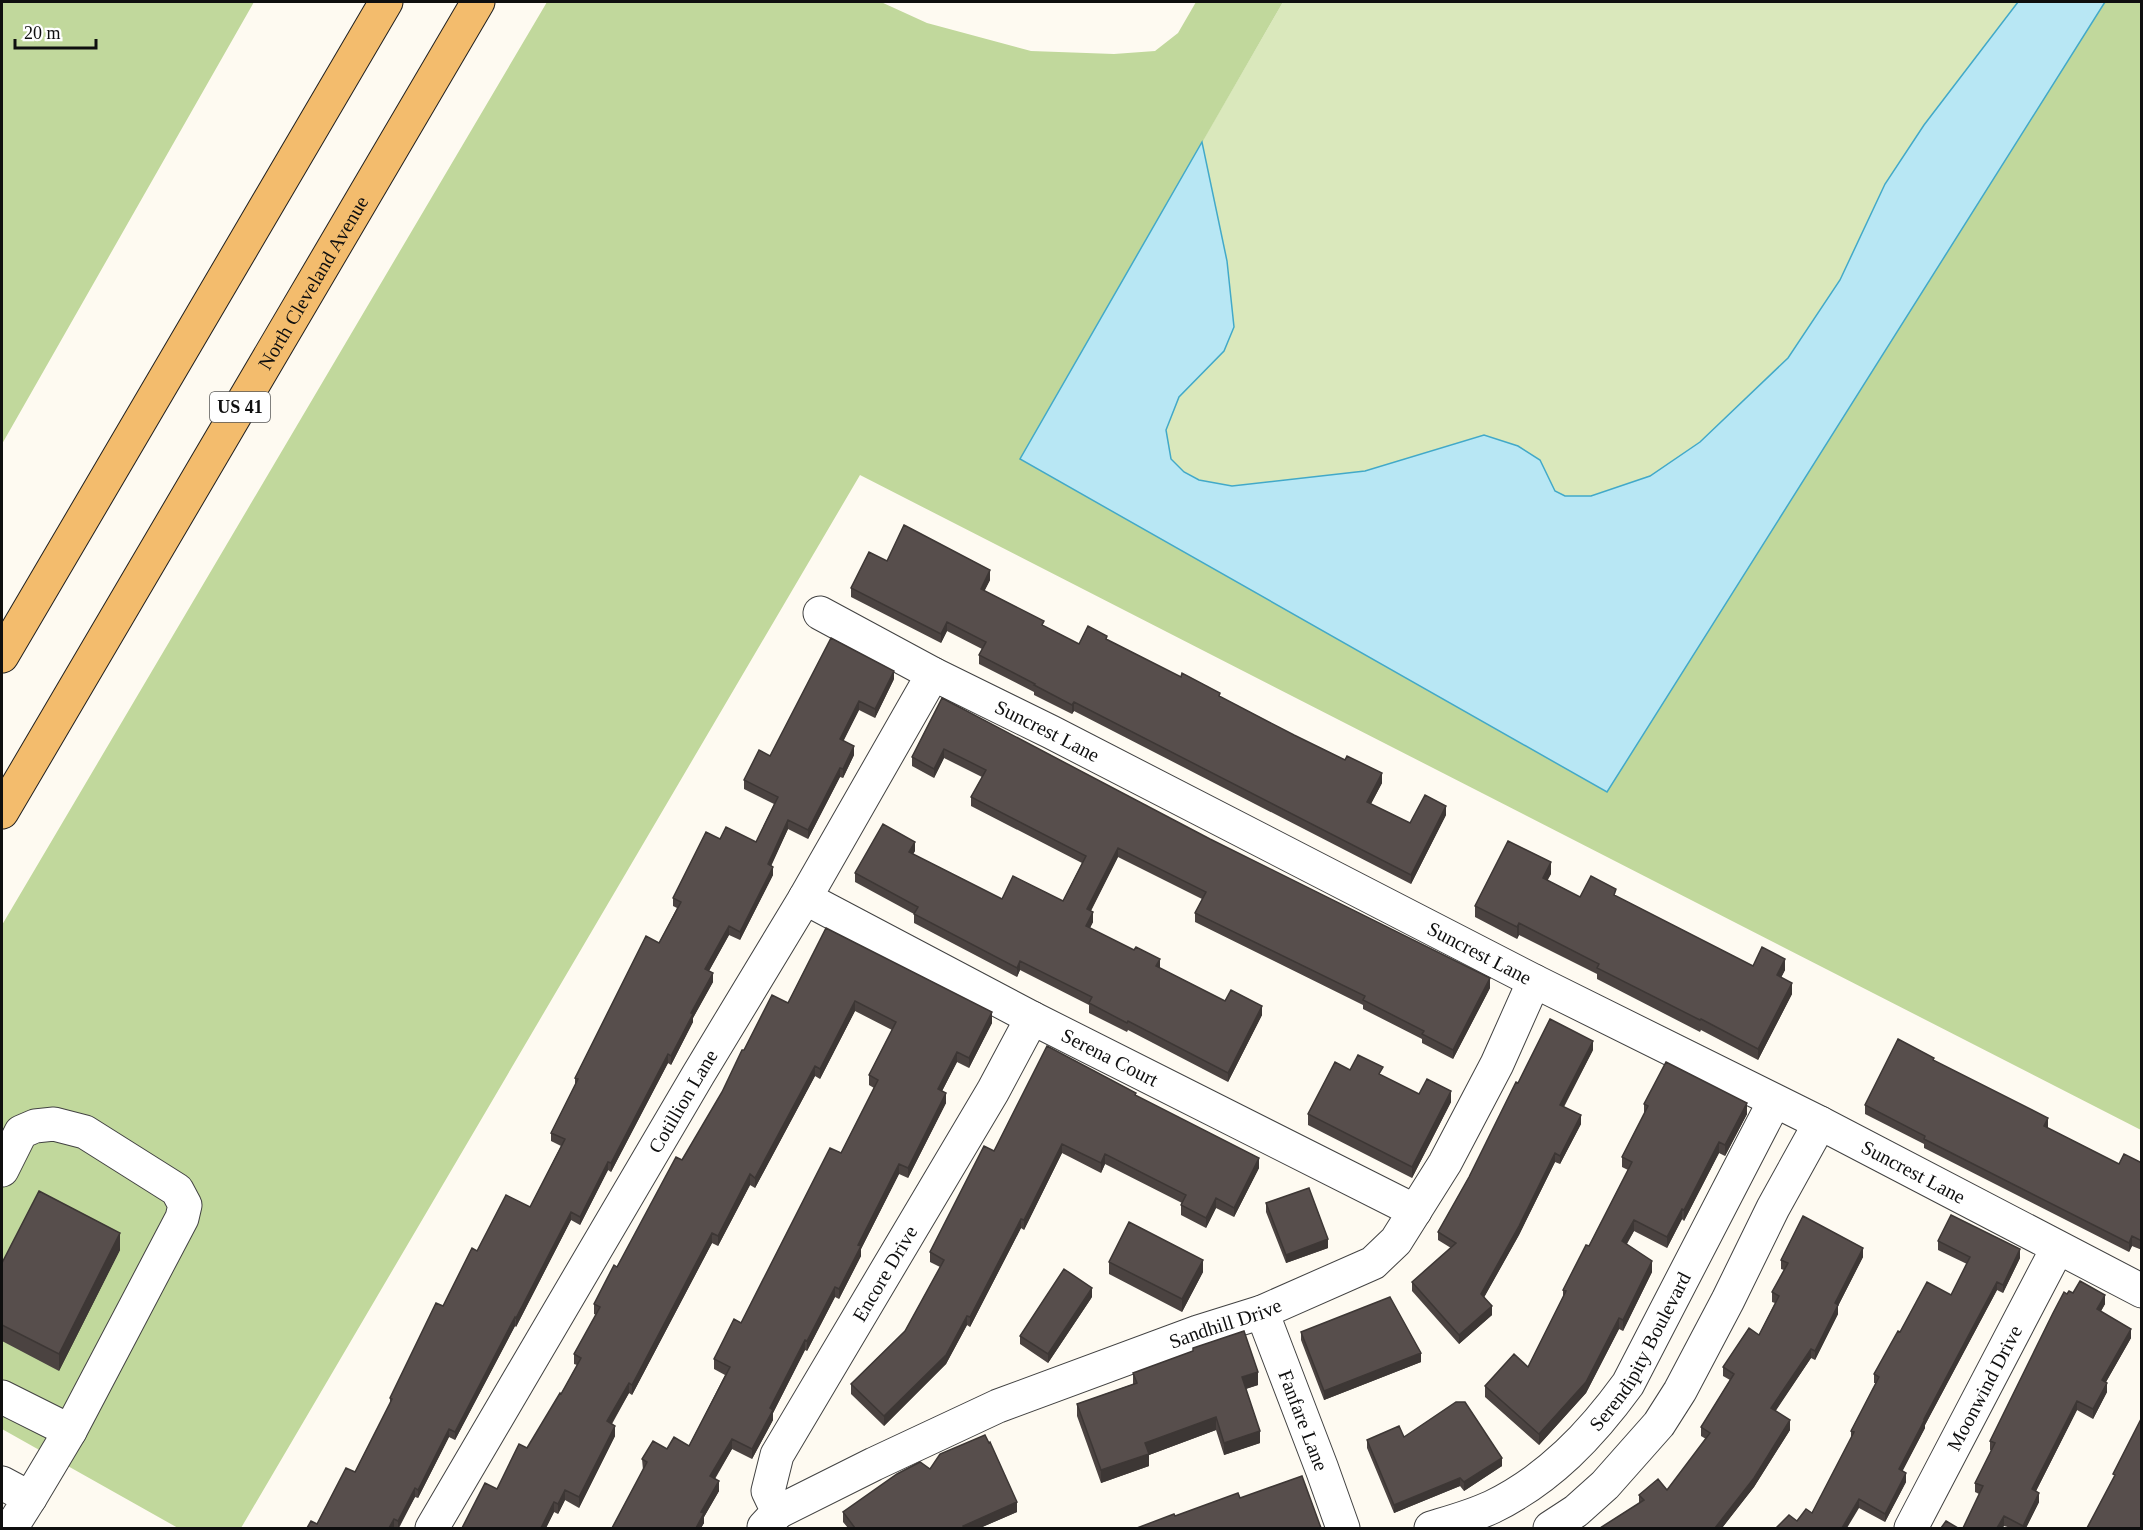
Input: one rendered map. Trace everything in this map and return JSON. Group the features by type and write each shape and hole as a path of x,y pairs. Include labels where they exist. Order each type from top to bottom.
{"main road":[{"path":"2,656 386,2"},
{"name":"North Cleveland Avenue","path":"2,812 478,2"}],"street":[{"name":"Suncrest Lane","path":"820,613 933,675 1051,732 1534,981 1820,1123 2057,1249 2142,1291"},
{"name":"Cotillion Lane","path":"432,1528 698,1075 805,898 933,675"},
{"name":"Serena Court","path":"805,898 1032,1018 1415,1211"},
{"name":"Sandhill Drive","path":"771,1520 874,1464 998,1406 1198,1332 1262,1312 1373,1263 1396,1241 1445,1163 1497,1064 1534,981"},
{"name":"Encore Drive","path":"771,1520 768,1491 777,1455 993,1091 1032,1018"},
{"name":"Serendipity Boulevard","path":"1431,1528 1490,1508 1515,1494 1551,1470 1580,1444 1606,1414 1628,1384 1774,1102"},
{"path":"1550,1528 1576,1511 1605,1485 1659,1424 1680,1391 1773,1208 1820,1123"},
{"path":"2,1170 21,1132 35,1126 54,1124 85,1131 177,1190 185,1205 182,1218 70,1431 11,1528"},
{"name":"Moonwind Drive","path":"1911,1528 2057,1249"},
{"name":"Fanfare Lane","path":"1262,1312 1343,1528"},
{"path":"2,1397 70,1431"},
{"path":"2,1483 30,1498"}],"green space":[{"path":"2,2 254,2 2,444"},
{"path":"547,2 881,2 927,23 1031,51 1114,54 1155,51 1178,33 1196,2 1283,2 1020,459 1607,792 2105,2 2141,2 2141,1130 860,475 241,1528 178,1528 2,1429 2,925"},
{"path":"1283,2 2018,2 1924,125 1885,184 1840,280 1788,358 1700,442 1650,476 1591,496 1565,496 1554,491 1549,481 1484,435 1365,471 1232,486 1199,480 1184,472 1171,459 1165,430 1179,397 1234,327 1227,261 1202,142"}],"water":[{"path":"2018,2 2105,2 1607,792 1020,459 1202,142 1227,261 1234,327 1224,351 1179,397 1166,430 1171,459 1184,472 1199,480 1232,486 1365,471 1484,435 1518,446 1540,460 1555,491 1565,496 1591,496 1650,476 1700,442 1788,358 1840,280 1885,184 1924,125"}],"building":[{"path":"904,525 990,570 981,589 1044,621 1042,625 1079,644 1088,626 1107,636 1106,639 1181,677 1182,673 1220,693 1219,696 1294,735 1345,760 1347,756 1382,773 1367,802 1410,823 1425,795 1446,806 1411,875 1074,702 1072,705 1034,685 979,655 986,642 947,622 941,634 851,588 869,552 887,561"},
{"path":"831,638 894,671 875,709 859,701 840,739 854,746 808,830 788,820 768,864 773,867 740,932 729,926 705,969 713,973 671,1056 668,1054 580,1217 571,1212 455,1432 449,1429 418,1490 415,1488 398,1521 394,1519 389,1528 307,1528 311,1521 317,1524 346,1468 355,1472 392,1399 390,1398 436,1303 443,1306 472,1248 477,1251 506,1195 530,1207 565,1139 551,1133 578,1079 575,1078 646,936 659,943 681,902 673,898 706,832 720,839 726,827 756,842 778,797 744,780 759,750 770,756"},
{"path":"942,698 1210,839 1490,978 1453,1050 1422,1034 1424,1031 1363,1000 1365,996 1195,913 1206,892 1118,848 1087,909 1093,912 1086,926 1134,950 1136,947 1160,959 1156,966 1225,1001 1231,990 1262,1006 1228,1073 1089,1003 1092,997 1020,961 1017,968 914,914 918,907 855,873 883,824 915,842 909,852 1002,899 1013,876 1063,901 1086,856 971,797 986,770 944,749 934,769 912,757"},
{"path":"1508,841 1551,862 1543,878 1580,897 1591,876 1616,889 1614,895 1753,966 1762,947 1785,959 1777,975 1792,983 1758,1049 1597,968 1599,964 1519,923 1517,927 1475,906"},
{"path":"826,928 992,1012 969,1058 957,1052 938,1089 946,1093 908,1168 899,1164 858,1245 861,1246 839,1289 835,1287 807,1341 805,1340 770,1408 773,1410 752,1449 732,1439 710,1476 719,1481 701,1512 704,1513 696,1528 612,1528 647,1462 642,1459 653,1441 667,1449 674,1437 689,1446 730,1367 714,1359 734,1319 741,1323 830,1148 841,1153 878,1080 869,1075 896,1022 855,1001 820,1069 815,1066 755,1178 750,1174 718,1236 712,1233 632,1385 629,1383 607,1421 615,1426 579,1497 565,1490 558,1504 554,1502 541,1528 462,1528 485,1483 497,1489 519,1444 527,1448 561,1394 581,1358 574,1354 600,1307 594,1304 614,1265 617,1267 676,1157 682,1160 722,1092 772,995 788,1003"},
{"path":"1550,1019 1593,1041 1560,1105 1581,1115 1560,1156 1555,1153 1519,1226 1481,1294 1492,1306 1459,1335 1412,1282 1456,1243 1438,1232 1469,1177"},
{"path":"1898,1039 1934,1058 1933,1060 2048,1118 2044,1126 2119,1164 2124,1154 2142,1163 2142,1241 2132,1236 2129,1243 1924,1139 1925,1136 1865,1105"},
{"path":"1047,1046 1136,1093 1135,1095 1259,1158 1234,1208 1216,1198 1206,1218 1181,1205 1186,1195 1105,1154 1101,1163 1062,1144 1024,1220 1021,1219 970,1317 967,1316 946,1355 884,1416 851,1384 905,1331 944,1260 930,1252 984,1146 994,1151"},
{"path":"1358,1055 1383,1067 1379,1074 1419,1094 1427,1079 1451,1091 1412,1167 1308,1114 1335,1062 1350,1070"},
{"path":"1666,1062 1747,1103 1725,1145 1719,1142 1684,1210 1682,1209 1667,1237 1634,1220 1622,1241 1652,1261 1623,1320 1619,1318 1586,1382 1539,1434 1485,1386 1514,1354 1528,1367 1566,1291 1563,1290 1586,1245 1589,1246 1632,1162 1622,1157 1648,1106 1644,1104"},
{"path":"1309,1188 1328,1239 1286,1255 1266,1203"},
{"path":"39,1191 120,1233 59,1354 2,1325 2,1263"},
{"path":"1951,1215 2020,1249 2003,1285 1997,1282 1924,1419 1899,1469 1906,1473 1885,1514 1859,1499 1842,1528 1776,1528 1789,1515 1797,1521 1806,1509 1812,1513 1854,1432 1851,1431 1879,1377 1874,1374 1927,1282 1951,1295 1970,1257 1938,1241"},
{"path":"1803,1216 1863,1248 1835,1303 1838,1305 1815,1351 1811,1349 1771,1408 1790,1420 1754,1478 1715,1528 1600,1528 1644,1500 1639,1495 1658,1479 1667,1490 1710,1433 1701,1427 1734,1374 1723,1367 1749,1328 1759,1335 1779,1296 1772,1292 1788,1263 1781,1260"},
{"path":"1129,1222 1203,1260 1182,1299 1109,1262"},
{"path":"1064,1269 1092,1288 1048,1354 1020,1336"},
{"path":"2080,1281 2105,1295 2097,1309 2131,1329 2102,1380 2107,1383 2093,1409 2077,1401 2032,1489 2039,1493 2023,1526 2004,1516 1997,1528 1963,1528 1983,1486 1975,1483 1995,1443 1990,1441 2064,1292 2073,1293"},
{"path":"1390,1297 1421,1353 1324,1391 1301,1332"},
{"path":"1244,1331 1258,1372 1242,1377 1260,1431 1224,1443 1216,1417 1145,1443 1149,1454 1101,1470 1077,1404 1137,1383 1133,1373 1193,1351 1193,1348"},
{"path":"1456,1402 1465,1402 1502,1458 1464,1482 1460,1478 1394,1505 1367,1440 1399,1426 1404,1437"},
{"path":"2142,1417 2142,1528 2087,1528 2115,1475 2113,1474"},
{"path":"985,1435 1017,1502 963,1526 964,1528 855,1528 843,1512 897,1474 920,1462 930,1469 940,1454"},
{"path":"1302,1476 1321,1528 1137,1528 1238,1493 1240,1498"},
{"path":"1946,1521 1958,1528 1941,1528"}]}
